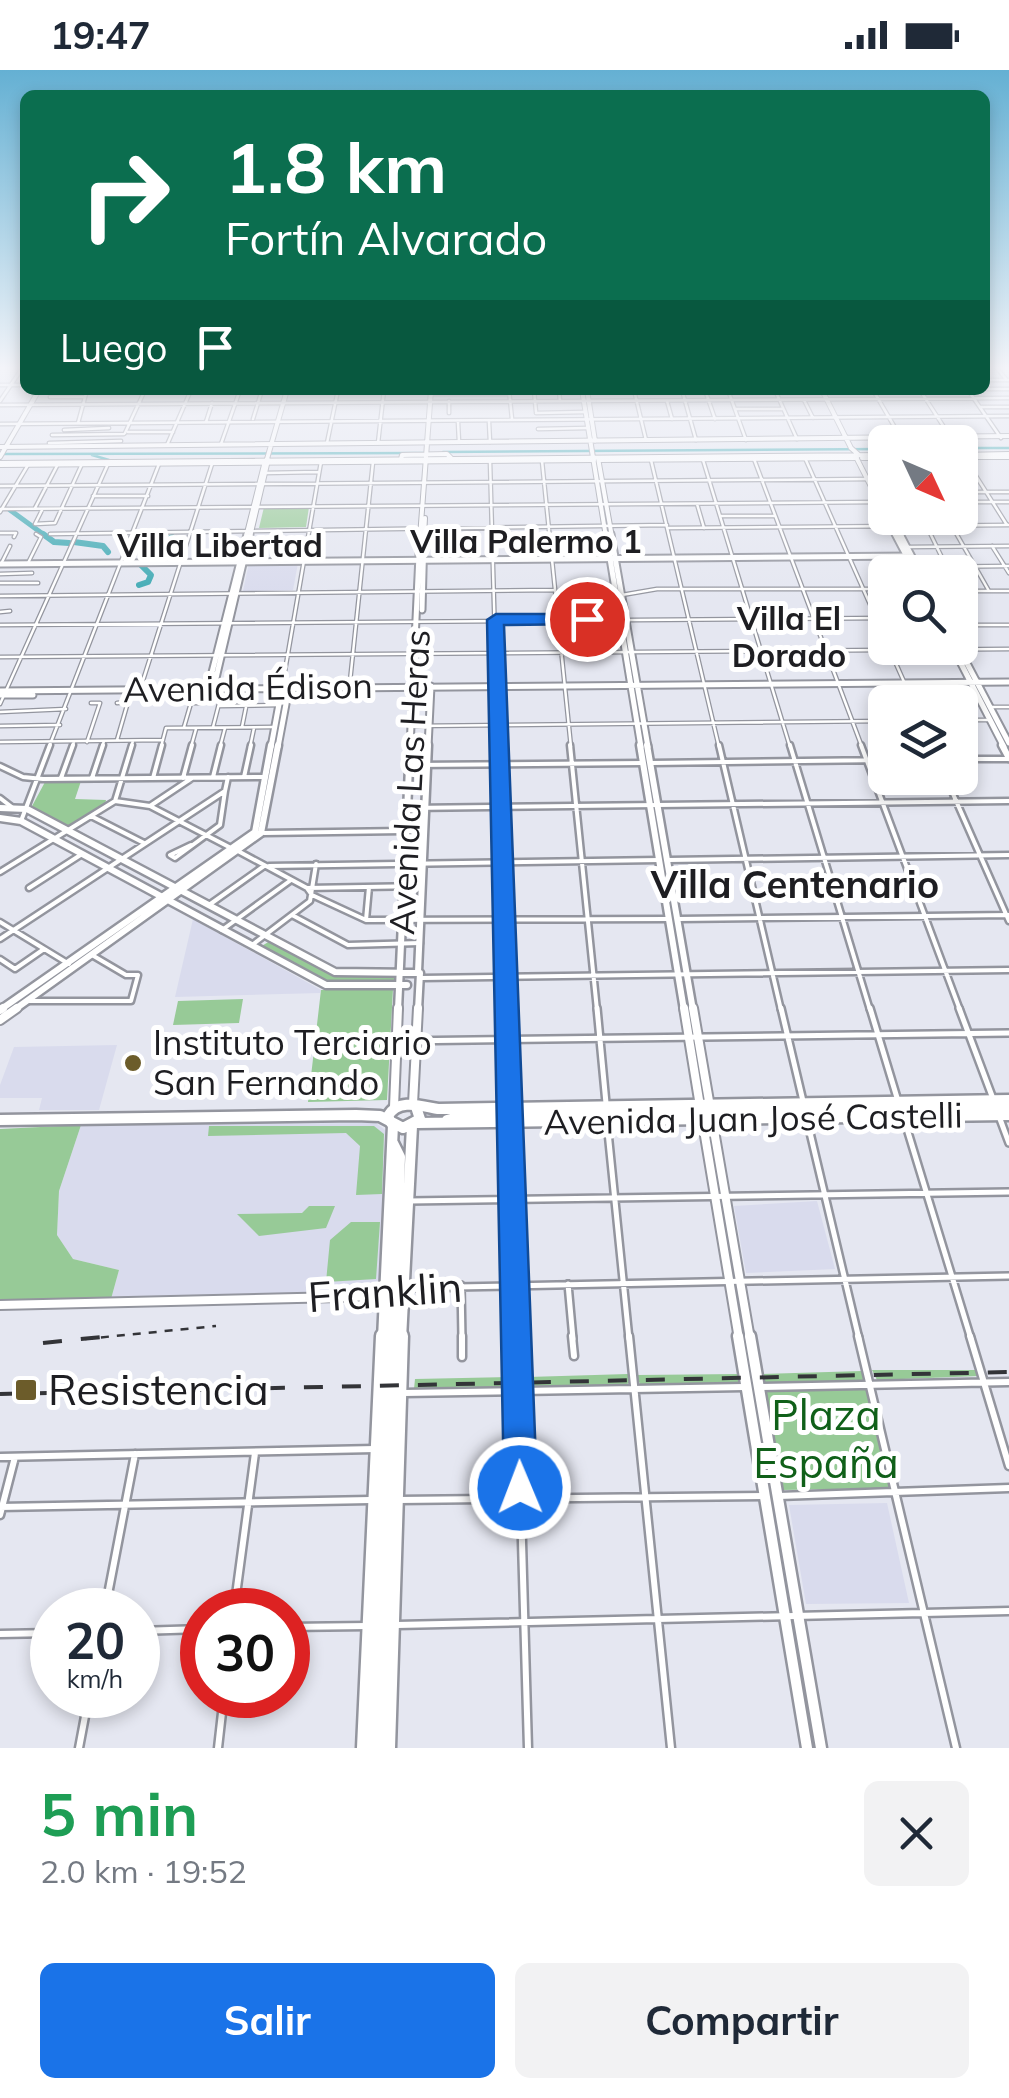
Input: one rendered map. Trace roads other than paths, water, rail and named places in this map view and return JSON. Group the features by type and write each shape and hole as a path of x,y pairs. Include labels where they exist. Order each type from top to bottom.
{"main road":[{"path":"1,455 47,445"},
{"path":"254,445 290,445"},
{"path":"387,445 450,459 525,458"},
{"name":"Avenida Las Heras","path":"393,1108 403,978 427,445"},
{"path":"1,455 28,464 403,460 450,445"},
{"path":"568,445 651,460 856,454"},
{"path":"593,445 694,1037 715,1196 734,1281 792,1617 820,1748"},
{"path":"1,455 322,462 426,456 493,461 542,460 613,445"},
{"path":"852,445 868,476"},
{"path":"211,690 271,446"},
{"path":"493,461 593,449 868,455"},
{"path":"978,456 1009,456"},
{"path":"337,460 364,462"},
{"path":"900,535 909,555"},
{"path":"2,564 868,557"},
{"path":"965,665 1009,759"},
{"path":"974,683 1009,743"},
{"name":"Avenida Édison","path":"3,693 1009,684"},
{"name":"Avenida Las Heras","path":"414,1106 430,688"},
{"name":"Avenida Édison","path":"211,690 285,690"},
{"path":"70,964 90,954 258,833 285,690"},
{"path":"0,808 27,809 335,972 420,977"},
{"path":"0,818 21,821 326,985 420,977"},
{"path":"1,1015 165,899"},
{"path":"1,1015 30,993"},
{"path":"0,1118 414,1106 421,1115 410,1143 398,1201"},
{"name":"Avenida Juan José Castelli","path":"414,1106 510,1115"},
{"name":"Avenida Juan José Castelli","path":"436,1123 462,1116 1002,1107"},
{"path":"393,1108 398,1201"},
{"name":"Avenida Juan José Castelli","path":"438,1109 462,1116"},
{"path":"706,1112 726,1196 734,1281"},
{"path":"0,1118 356,1115 377,1116 392,1124"},
{"name":"Avenida Juan José Castelli","path":"392,1124 510,1115"},
{"path":"376,1748 400,1157 392,1142"},
{"path":"400,1157 410,1143"},
{"name":"Franklin","path":"0,1305 394,1292"},
{"path":"385,1500 381,1626 388,1748"},
{"path":"792,1617 807,1748"},
{"path":"364,1748 381,1626"}],"street":[{"path":"805,458 868,601"},
{"path":"754,459 968,1033 1002,1107 1009,1143"},
{"path":"542,460 670,1748"},
{"path":"651,460 956,1748"},
{"path":"703,460 1009,1466"},
{"path":"493,461 528,1748"},
{"path":"285,690 322,462"},
{"path":"349,689 372,462"},
{"path":"140,691 212,463"},
{"path":"0,510 28,464"},
{"path":"35,508 58,464"},
{"path":"43,508 36,524 55,523 82,464"},
{"path":"0,704 108,464"},
{"path":"21,821 159,464"},
{"path":"264,473 319,472"},
{"path":"0,486 868,480"},
{"path":"978,480 1009,526"},
{"path":"978,492 1009,492"},
{"path":"93,496 148,496"},
{"path":"0,510 603,502 868,503"},
{"path":"978,502 1009,502"},
{"path":"697,504 704,528"},
{"path":"1002,515 1009,515"},
{"path":"719,516 775,516"},
{"path":"50,534 868,526"},
{"path":"978,526 1009,526"},
{"path":"0,533 15,535"},
{"path":"28,563 41,537 36,534"},
{"path":"930,535 939,555"},
{"path":"957,535 969,555"},
{"path":"10,546 0,575 32,573"},
{"path":"992,546 1009,573"},
{"path":"908,547 1009,546"},
{"path":"978,566 1007,566"},
{"path":"978,570 989,590"},
{"path":"0,583 38,582"},
{"path":"556,598 621,599 657,589 868,589"},
{"path":"0,596 554,590"},
{"path":"978,590 1009,590"},
{"path":"0,612 10,612"},
{"path":"0,626 868,618"},
{"path":"978,625 1009,624"},
{"path":"978,648 1009,649"},
{"path":"0,658 868,650"},
{"path":"896,665 905,684"},
{"path":"213,727 222,692"},
{"path":"117,702 128,702 117,741"},
{"path":"86,742 100,703 91,703"},
{"path":"184,728 192,703 200,703"},
{"path":"219,706 282,705"},
{"path":"242,727 247,706"},
{"path":"990,707 1009,707"},
{"path":"0,712 66,708"},
{"path":"978,720 993,720"},
{"path":"414,726 868,721"},
{"path":"0,726 60,725"},
{"path":"183,778 197,727"},
{"path":"213,777 225,727"},
{"path":"244,777 254,727"},
{"path":"153,778 166,728 278,727"},
{"path":"0,742 163,740"},
{"path":"115,801 134,741"},
{"path":"61,778 74,742"},
{"path":"92,778 104,742"},
{"path":"978,759 1009,759"},
{"path":"412,765 866,760"},
{"path":"0,766 23,777 269,776"},
{"path":"150,806 192,778"},
{"path":"191,845 220,825 228,778"},
{"path":"0,939 226,791"},
{"path":"0,872 115,801 150,806 366,920 404,919 422,923 1008,917 954,795"},
{"path":"0,798 13,808"},
{"path":"410,808 1009,801"},
{"path":"91,816 144,843"},
{"path":"258,833 409,831"},
{"path":"29,888 82,854"},
{"path":"209,906 264,866 1009,855"},
{"path":"251,946 310,902 316,864"},
{"path":"222,930 290,880"},
{"path":"366,920 369,886"},
{"path":"311,890 422,886"},
{"path":"292,915 348,945 420,943"},
{"path":"0,922 70,964"},
{"path":"0,967 3,961 15,968 44,949"},
{"path":"23,1000 131,1001 138,975 126,975 90,954"},
{"path":"420,977 1009,970"},
{"path":"398,1041 1009,1033"},
{"path":"398,1201 1009,1192"},
{"name":"Franklin","path":"394,1292 461,1285 1009,1276"},
{"path":"568,1284 574,1356"},
{"path":"461,1285 462,1357"},
{"path":"389,1393 1009,1382"},
{"path":"0,1457 387,1448"},
{"path":"237,1588 255,1453"},
{"path":"109,1588 135,1454"},
{"path":"15,1456 1,1510 1009,1488"},
{"path":"310,1628 1009,1612"},
{"path":"0,1634 30,1633"},
{"path":"79,1748 85,1718"},
{"path":"218,1748 221,1718"}],"waterway":[{"path":"978,448 1009,448"},
{"path":"443,452 868,449"},
{"path":"0,454 427,453"},
{"path":"92,455 109,460"},
{"path":"10,510 47,537"},
{"path":"43,534 54,542 69,543"},
{"path":"140,561 172,537"},
{"path":"74,542 103,546 108,552"},
{"path":"139,563 151,575 148,582 139,585"}],"railway":[{"path":"85,1339 216,1326"},
{"path":"43,1343 111,1336"},
{"path":"0,1394 1009,1372"}],"place":[{"name":"Instituto Terciario San Fernando","path":"133,1063"},
{"name":"Resistencia","path":"26,1390"}],"district":[{"name":"Villa Palermo 1","path":"526,542"},
{"name":"Villa Libertad","path":"220,546"},
{"name":"Villa El Dorado","path":"789,638"},
{"name":"Villa Centenario","path":"795,885"}],"park label":[{"name":"Plaza España","path":"826,1439"}]}
